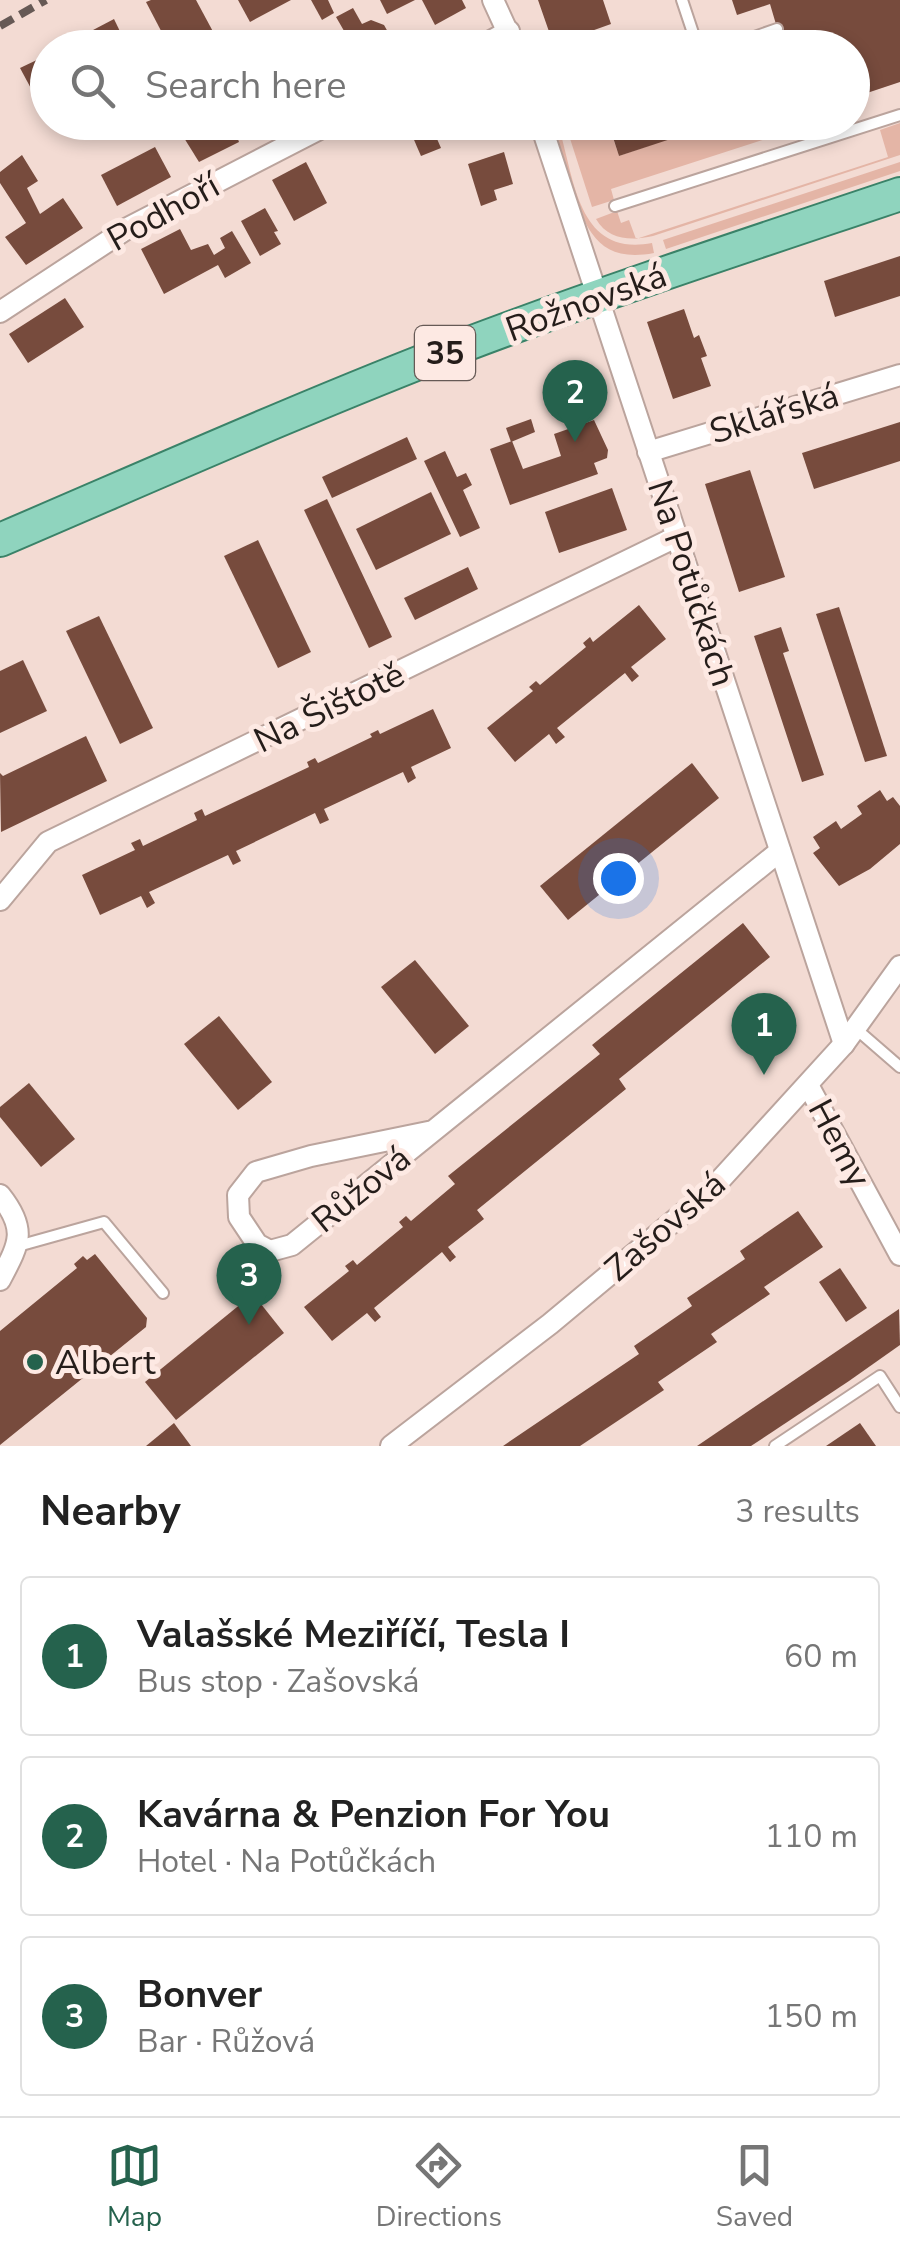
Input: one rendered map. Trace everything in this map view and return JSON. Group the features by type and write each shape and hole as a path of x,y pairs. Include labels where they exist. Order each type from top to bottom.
{"main road":[{"name":"Rožnovská","path":"0,540 276,421 597,296 900,194"}],"street":[{"path":"492,0 507,30"},
{"name":"Podhoří","path":"0,312 128,228 297,140"},
{"name":"Na Potůčkách","path":"546,140 780,851 850,1036"},
{"name":"Sklářská","path":"648,452 900,375"},
{"name":"Na Šištotě","path":"0,900 48,842 676,538"},
{"name":"Růžová","path":"433,1131 311,1156 256,1172 238,1194 239,1217 257,1244 270,1251 292,1246 780,851"},
{"name":"Zašovská","path":"391,1446 550,1324 710,1190 850,1036 900,966"},
{"name":"Hemy","path":"808,1084 900,1255"},
{"path":"0,1195 16,1214 18,1246 0,1280"}],"lane":[{"path":"682,0 692,30"},
{"path":"870,125 900,115"},
{"path":"616,206 822,140"},
{"path":"850,1036 900,1067"},
{"path":"18,1246 104,1222 163,1293"},
{"path":"775,1446 880,1376 900,1407"}],"shaded area":[{"path":"900,123 900,155 638,238 888,157 880,130"},
{"path":"562,140 576,191 594,227 608,238 627,244 652,243 654,253 619,253 596,239 581,214 558,142"},
{"path":"570,140 614,140 619,156 665,140 762,140 611,189 614,200 592,207"},
{"path":"900,162 900,171 666,249 663,240"},
{"path":"617,211 621,223 629,220 636,238 614,235 596,219"}],"building":[{"path":"196,0 212,30 161,30 146,2"},
{"path":"238,0 291,0 250,22"},
{"path":"311,0 328,0 334,13 322,20"},
{"path":"380,0 415,0 387,14"},
{"path":"422,0 462,0 466,8 435,25"},
{"path":"538,0 603,0 611,24 594,30 548,30"},
{"path":"732,0 900,0 900,82 870,92 870,30 778,30 770,4 737,15"},
{"path":"353,8 362,24 371,20 387,30 344,30 336,17"},
{"path":"114,19 119,30 93,30"},
{"path":"30,63 30,87 20,68"},
{"path":"185,140 238,140 239,142 199,162"},
{"path":"414,140 438,140 441,148 421,156"},
{"path":"614,140 668,140 619,156"},
{"path":"155,147 171,177 117,206 101,175"},
{"path":"504,152 513,184 494,190 497,200 481,206 468,164"},
{"path":"22,155 38,181 27,188 40,214 63,198 83,228 26,265 5,237 26,223 0,183 0,172"},
{"path":"306,162 327,203 294,221 272,180"},
{"path":"265,208 281,244 260,256 241,221"},
{"path":"180,229 191,250 208,244 214,255 225,248 220,238 232,231 251,263 225,278 218,265 164,294 141,249"},
{"path":"900,256 900,296 835,317 824,281"},
{"path":"65,298 84,327 28,363 9,334"},
{"path":"684,309 694,338 699,335 707,356 701,358 711,386 673,399 647,322"},
{"path":"531,419 535,432 511,442 506,428"},
{"path":"594,420 608,450 607,458 594,463 598,474 510,505 490,449 512,441 523,469 561,456 554,434"},
{"path":"900,422 900,461 814,489 802,453"},
{"path":"407,437 417,459 332,498 322,477"},
{"path":"445,451 457,477 466,473 472,485 463,490 480,528 460,537 424,461"},
{"path":"750,470 785,577 739,592 705,484"},
{"path":"612,488 627,530 559,553 545,512"},
{"path":"431,492 451,534 376,570 356,529"},
{"path":"327,499 392,637 369,648 304,510"},
{"path":"258,540 311,652 278,668 224,556"},
{"path":"468,567 478,589 415,620 404,598"},
{"path":"639,605 666,639 631,667 639,676 632,682 625,673 557,728 565,737 556,744 549,734 515,762 487,728 533,691 529,687 536,681 540,685 586,647 583,643 590,637 593,642"},
{"path":"839,607 887,756 865,762 816,614"},
{"path":"99,616 153,728 120,744 66,631"},
{"path":"781,627 789,651 783,653 824,775 802,782 754,636"},
{"path":"23,660 47,711 0,733 0,671"},
{"path":"433,709 451,748 411,767 416,778 408,783 403,772 324,809 329,820 320,824 315,813 236,851 241,861 233,865 228,855 149,892 155,903 147,908 141,896 100,915 82,875 135,850 131,843 140,839 143,846 197,820 194,813 202,809 205,816 309,767 307,762 315,758 318,763 372,737 370,734 378,730 380,734"},
{"path":"86,736 107,781 1,832 0,773 3,776"},
{"path":"692,763 719,798 568,920 540,886"},
{"path":"880,790 887,801 893,797 900,806 900,844 870,869 839,886 813,853 820,848 813,837 836,821 841,829 862,814 857,806"},
{"path":"743,923 770,957 619,1079 626,1089 477,1210 484,1219 448,1247 456,1257 450,1262 442,1252 374,1308 381,1317 375,1322 367,1313 332,1341 304,1307 349,1271 345,1266 353,1260 357,1265 403,1227 399,1222 406,1216 411,1221 455,1184 448,1176 600,1054 592,1045"},
{"path":"415,960 469,1026 435,1054 381,987"},
{"path":"219,1016 272,1082 238,1110 184,1044"},
{"path":"29,1083 75,1139 41,1167 0,1117 0,1107"},
{"path":"798,1211 823,1247 764,1287 770,1294 711,1334 717,1342 658,1382 664,1390 580,1446 503,1446 639,1354 634,1346 692,1306 687,1298 745,1259 740,1251"},
{"path":"95,1254 147,1318 146,1327 0,1445 0,1331 77,1268 74,1264 83,1256 87,1260"},
{"path":"840,1268 867,1308 846,1322 819,1282"},
{"path":"253,1294 284,1333 176,1420 145,1382"},
{"path":"899,1309 900,1345 849,1381 751,1446 697,1446"},
{"path":"174,1423 191,1446 146,1446"},
{"path":"860,1423 876,1446 826,1446"}],"railway":[{"path":"0,26 46,0"}],"place":[{"name":"Kavárna & Penzion For You","path":"575,442"},
{"name":"Valašské Meziříčí, Tesla I","path":"764,1075"},
{"name":"Bonver","path":"249,1325"},
{"name":"Albert","path":"35,1362"}]}
